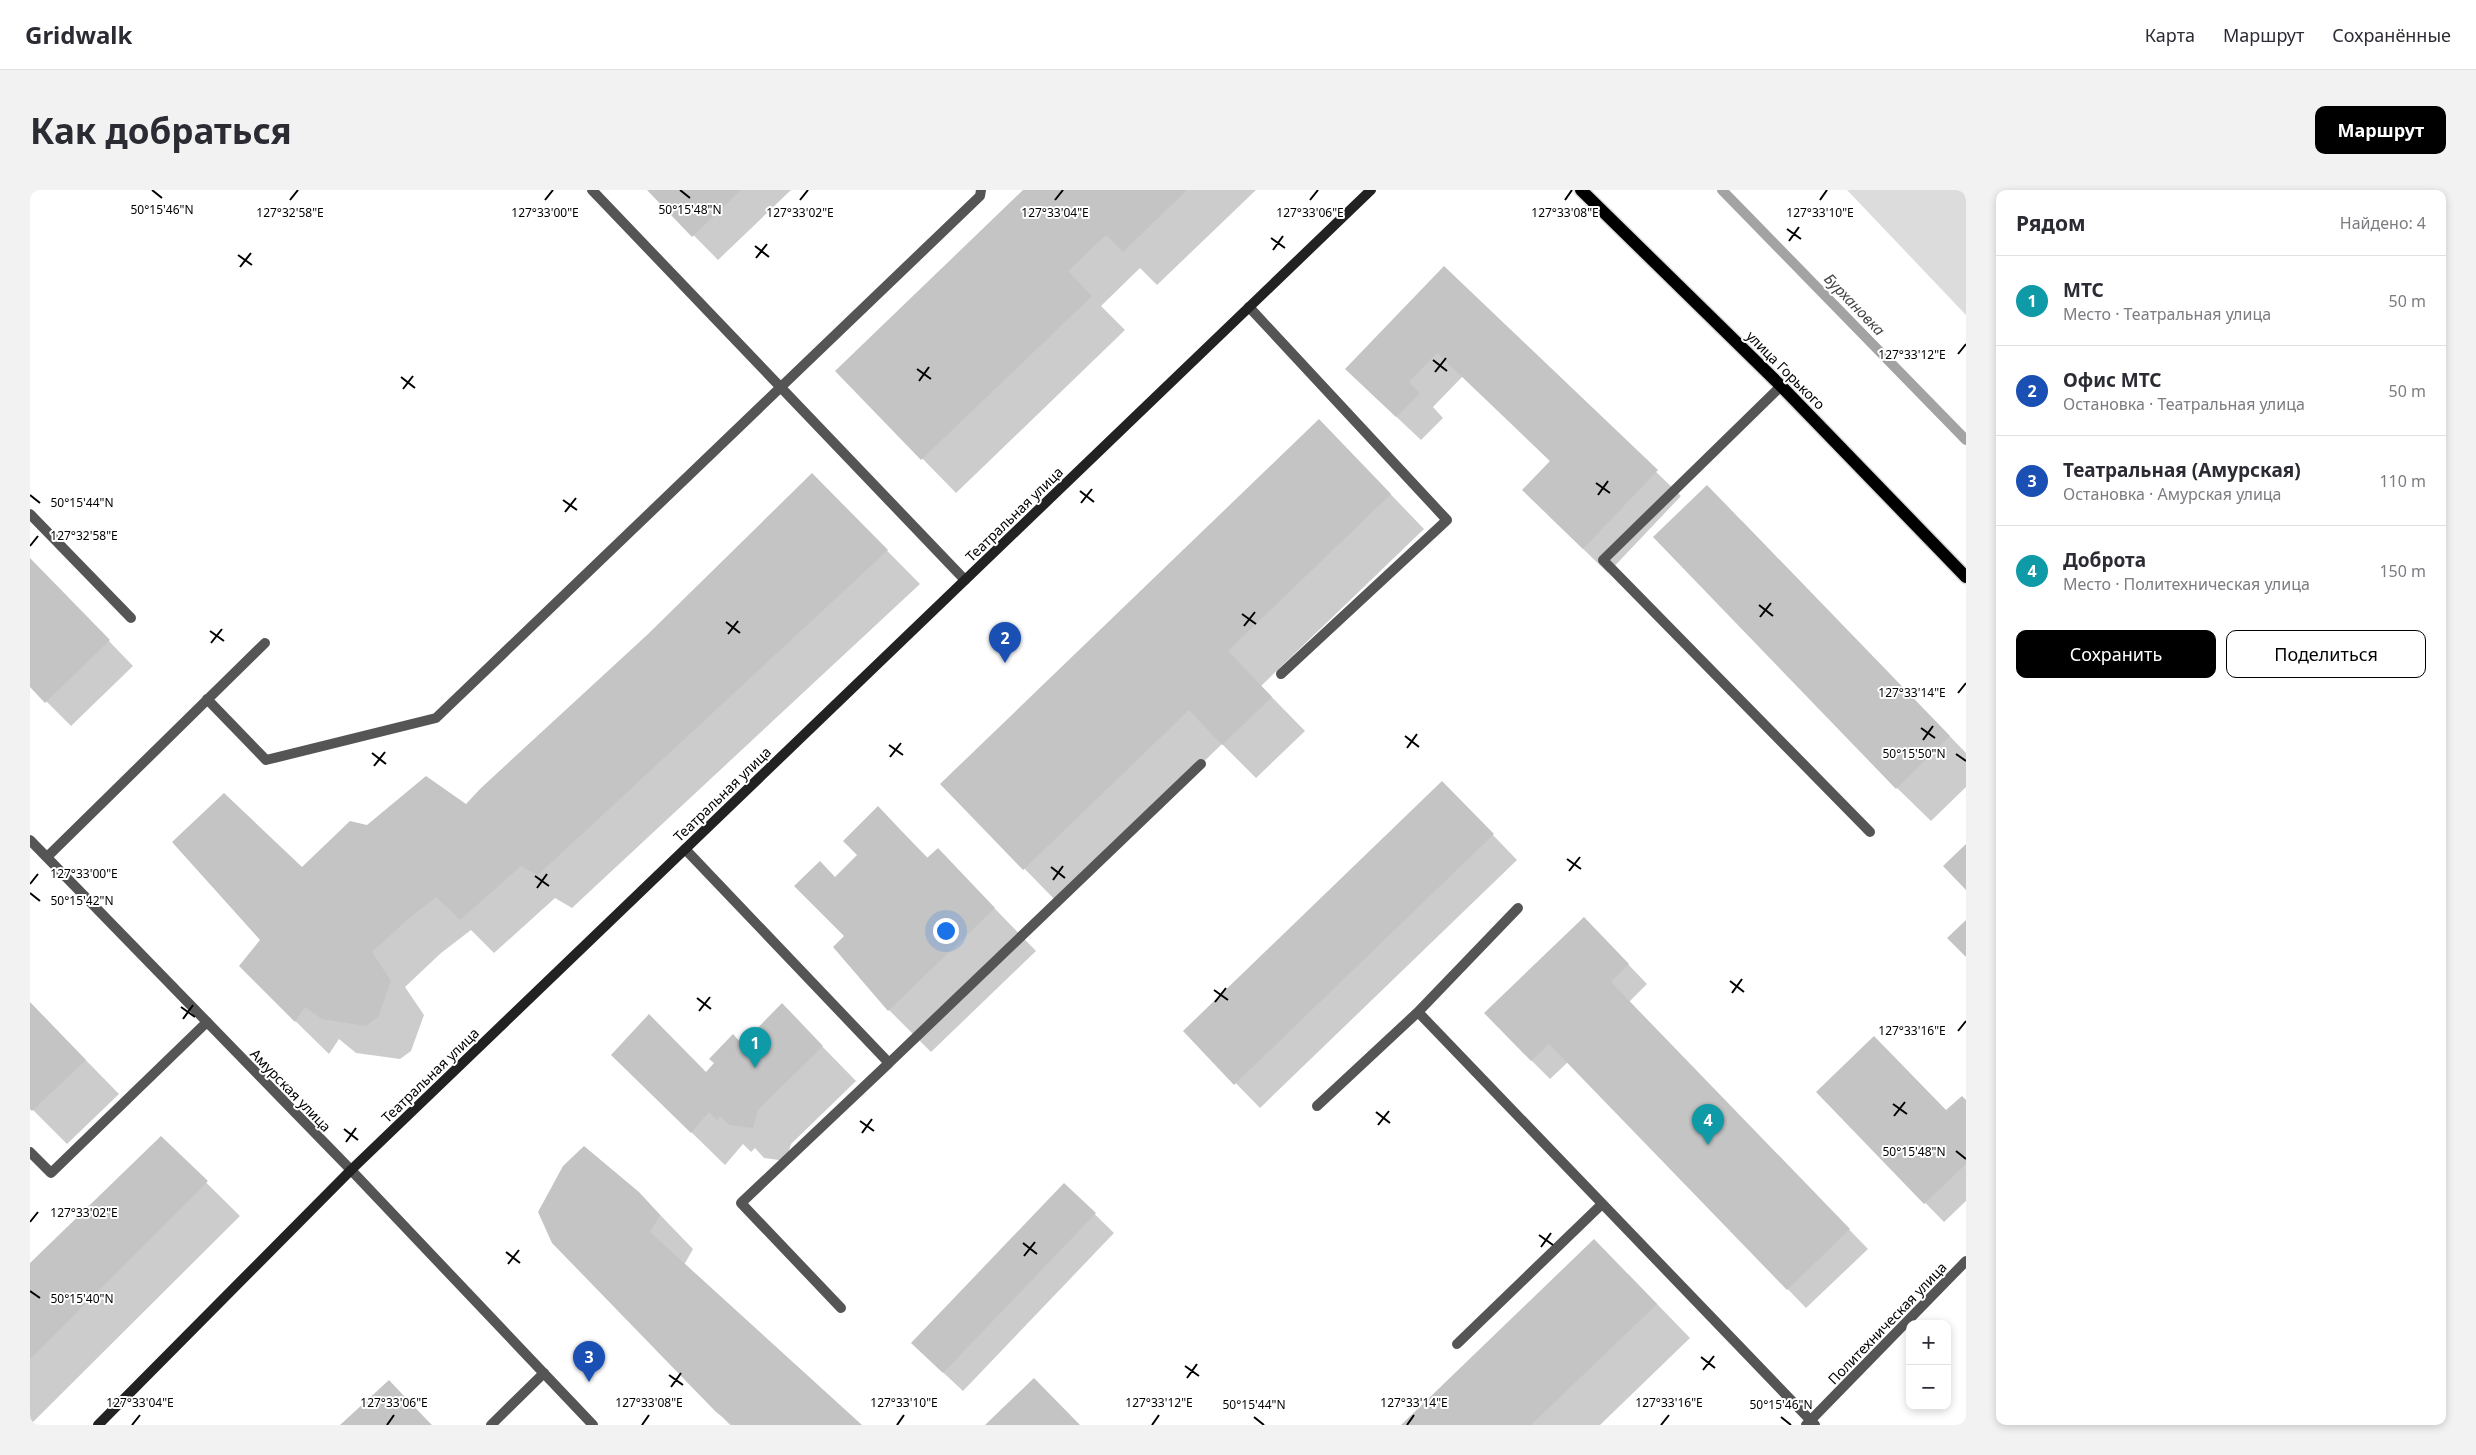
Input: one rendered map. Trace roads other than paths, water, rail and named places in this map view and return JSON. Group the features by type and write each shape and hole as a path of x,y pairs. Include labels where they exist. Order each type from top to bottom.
{"main road":[{"name":"Театральная улица","path":"98,1425 351,1170 1371,190"},
{"name":"улица Горького","path":"1581,190 1781,386 1966,577"}],"street":[{"path":"592,190 965,580"},
{"path":"207,699 266,760 436,718 980,196 980,190"},
{"path":"1249,307 1447,520 1281,674"},
{"path":"1781,386 1602,560 1870,832"},
{"path":"30,514 131,618"},
{"path":"47,858 265,643"},
{"path":"841,1308 741,1203 1201,764"},
{"name":"Амурская улица","path":"30,840 351,1170 593,1425"},
{"path":"685,849 889,1063"},
{"path":"1317,1106 1418,1012 1518,908"},
{"path":"1418,1012 1810,1424"},
{"path":"30,1152 51,1173 207,1022"},
{"path":"1457,1344 1602,1204"},
{"name":"Политехническая улица","path":"1810,1424 1966,1261"},
{"path":"491,1425 544,1373"}],"waterway":[{"name":"Бурхановка","path":"1722,190 1966,440"}],"place":[{"name":"Офис МТС","path":"1005,663"},
{"name":"МТС","path":"755,1068"},
{"name":"Доброта","path":"1708,1145"},
{"name":"Театральная (Амурская)","path":"589,1382"}]}
